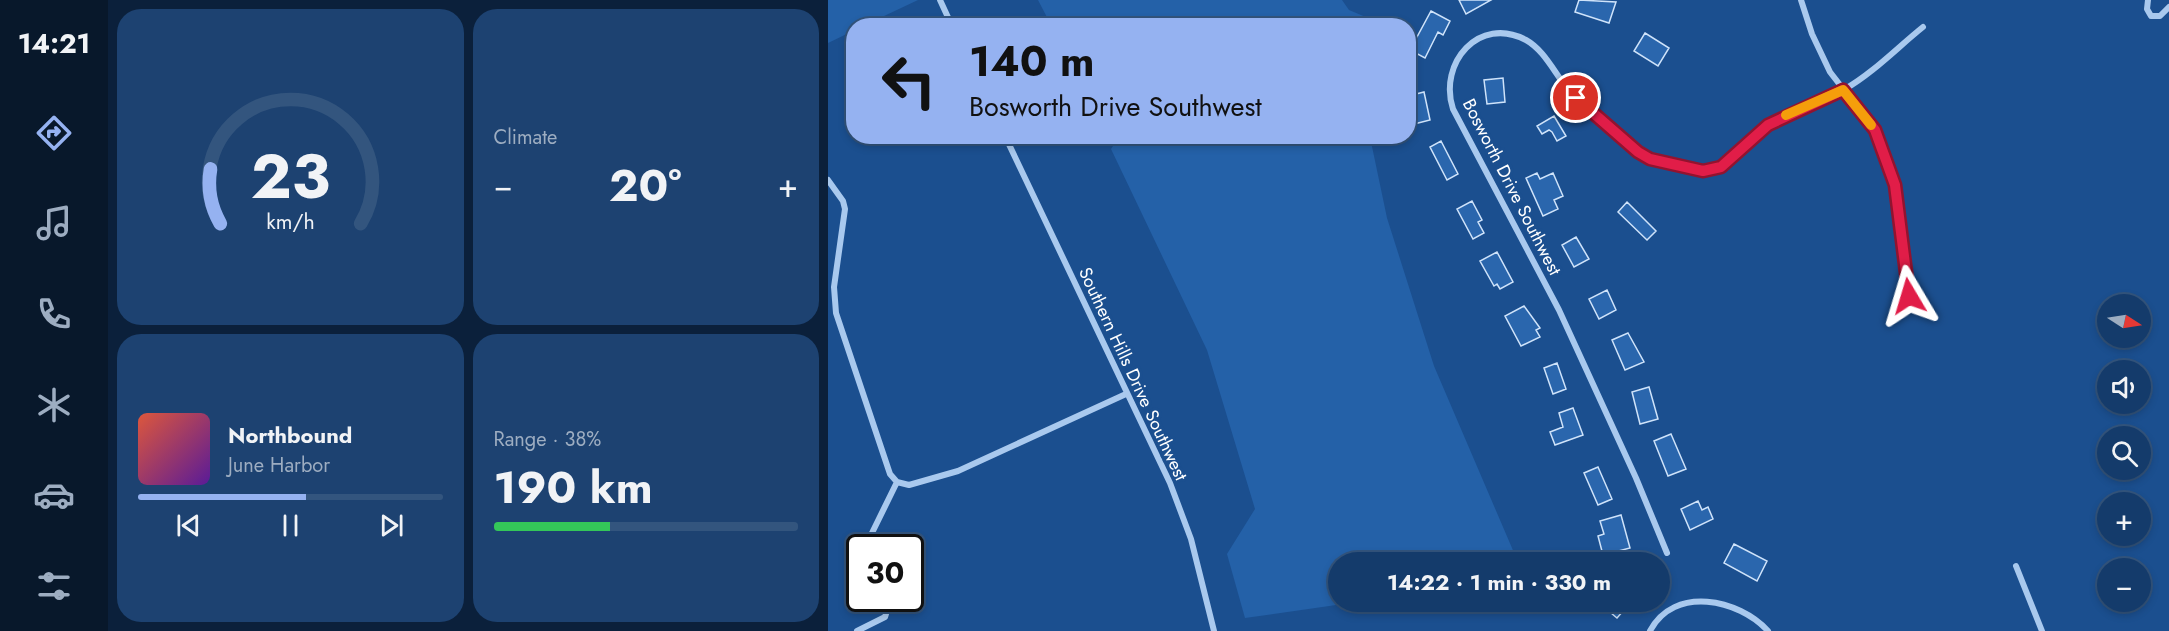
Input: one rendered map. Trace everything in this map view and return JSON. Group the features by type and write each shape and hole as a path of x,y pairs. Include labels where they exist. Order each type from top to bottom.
{"street":[{"path":"940,0 948,18"},
{"path":"1801,0 1812,34 1830,72 1875,130 1895,185 1909,296"},
{"path":"2148,0 2147,9 2151,16 2160,16 2169,7"},
{"name":"Bosworth Drive Southwest","path":"1667,552 1636,478 1558,310 1453,109 1448,84 1451,71 1464,49 1481,38 1499,34 1523,39 1540,51 1584,107 1638,152 1664,164 1703,171 1721,167 1768,125 1843,90 1923,27"},
{"name":"Southern Hills Drive Southwest","path":"1009,144 1170,483 1191,539 1215,631"},
{"path":"828,180 843,201 845,208 834,287 836,313 890,474 897,482 909,485 958,471 1126,394"},
{"path":"871,534 897,482"},
{"path":"2016,566 2042,631"},
{"path":"1650,631 1656,621 1679,607 1711,602 1738,608 1751,615 1768,631"},
{"path":"857,631 885,617 887,612"}],"shaded area":[{"path":"828,0 918,0 880,18 846,18 846,34 828,43"},
{"path":"1038,0 1342,0 1349,10 1368,18 1047,18"},
{"path":"1114,144 1371,144 1387,218 1434,366 1514,552 1328,552 1328,606 1245,618 1227,554 1255,509 1207,350 1111,149"}],"building":[{"path":"1459,0 1491,0 1466,14"},
{"path":"1579,0 1616,2 1609,23 1575,12"},
{"path":"1431,11 1450,21 1443,35 1438,32 1425,58 1416,53 1416,39"},
{"path":"1645,33 1669,48 1658,66 1634,51"},
{"path":"1503,78 1505,102 1487,104 1484,80"},
{"path":"1424,92 1430,120 1416,124 1416,94"},
{"path":"1554,116 1566,136 1557,141 1552,132 1549,130 1542,134 1537,126"},
{"path":"1441,141 1458,174 1447,180 1430,147"},
{"path":"1537,173 1540,179 1553,173 1563,196 1554,200 1558,209 1543,216 1526,178"},
{"path":"1472,201 1482,220 1478,222 1484,233 1473,239 1457,209"},
{"path":"1627,202 1656,231 1647,240 1618,212"},
{"path":"1576,237 1589,259 1574,267 1562,245"},
{"path":"1497,252 1513,282 1500,289 1497,284 1494,286 1480,261"},
{"path":"1607,290 1616,310 1599,319 1589,299"},
{"path":"1524,306 1540,328 1536,330 1540,337 1521,346 1505,316"},
{"path":"1628,333 1644,362 1625,370 1612,340"},
{"path":"1557,363 1566,389 1553,394 1544,368"},
{"path":"1649,387 1658,419 1640,424 1632,392"},
{"path":"1573,408 1583,435 1555,445 1550,432 1563,427 1559,413"},
{"path":"1671,434 1686,469 1668,476 1654,441"},
{"path":"1598,467 1612,499 1598,505 1584,473"},
{"path":"1698,501 1702,510 1708,507 1713,519 1690,530 1681,509"},
{"path":"1621,515 1630,548 1602,552 1598,536 1604,534 1600,521"},
{"path":"1734,544 1767,561 1757,581 1724,563"},
{"path":"1610,612 1622,612 1617,618"}],"slow traffic":[{"path":"1786,115 1843,90 1871,125"}],"route":[{"path":"1576,98 1638,152 1650,159 1703,171 1721,167 1768,125 1843,90 1875,130 1895,185 1909,296"}]}
